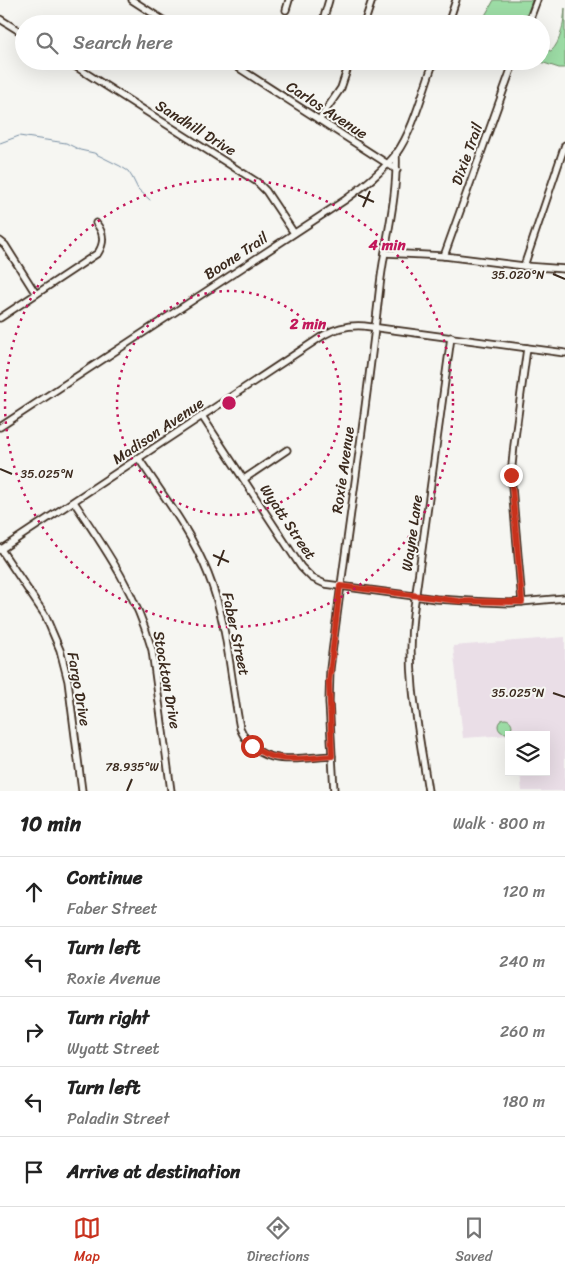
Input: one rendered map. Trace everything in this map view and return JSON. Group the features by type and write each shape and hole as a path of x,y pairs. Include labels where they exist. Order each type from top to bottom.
{"street":[{"path":"132,0 142,3 157,15"},
{"path":"286,10 289,0"},
{"path":"325,15 329,0"},
{"path":"367,15 372,0"},
{"path":"451,15 456,0"},
{"path":"531,15 536,0"},
{"path":"0,19 15,28"},
{"name":"Sandhill Drive","path":"81,70 258,182 294,233"},
{"name":"Carlos Avenue","path":"242,70 397,170"},
{"path":"319,120 341,88 348,70"},
{"name":"Boone Trail","path":"0,427 359,190 388,164 396,153 410,126 431,70"},
{"name":"Dixie Trail","path":"444,256 511,70"},
{"path":"524,266 565,145"},
{"name":"Roxie Avenue","path":"334,791 329,682 340,586 397,170 396,153"},
{"path":"0,318 98,253 103,240 101,230 96,223"},
{"path":"0,240 36,294"},
{"path":"385,253 444,256 565,269"},
{"name":"Madison Avenue","path":"0,549 333,330 353,326 376,327 565,353"},
{"name":"Wayne Lane","path":"428,791 410,668 411,630 451,337"},
{"path":"522,602 511,475 527,348"},
{"name":"Wyatt Street","path":"202,416 301,567 316,581 416,596 486,602 522,602 565,598"},
{"path":"244,479 287,450"},
{"name":"Faber Street","path":"139,459 196,548 209,574 225,628 240,728 247,741 257,751 275,758 332,756"},
{"name":"Stockton Drive","path":"74,502 124,578 136,602 147,633 152,650 172,791"},
{"name":"Fargo Drive","path":"0,549 45,615 60,650 68,681 82,791"}],"shaded area":[{"path":"565,637 565,791 522,791 520,776 550,776 550,731 505,731 505,735 463,738 453,646"}],"green space":[{"path":"494,0 532,0 527,15 485,15"},
{"path":"565,8 565,68 559,68 550,65 550,51 557,43 563,25"},
{"path":"502,719 508,719 512,723 510,731 502,733 498,729 498,723"}],"waterway":[{"path":"0,143 19,136 66,143 80,150 94,153 128,171 138,189 150,200"}],"route":[{"path":"252,746 269,757 281,759 332,756 329,682 340,586 436,599 522,602 511,475"}]}
